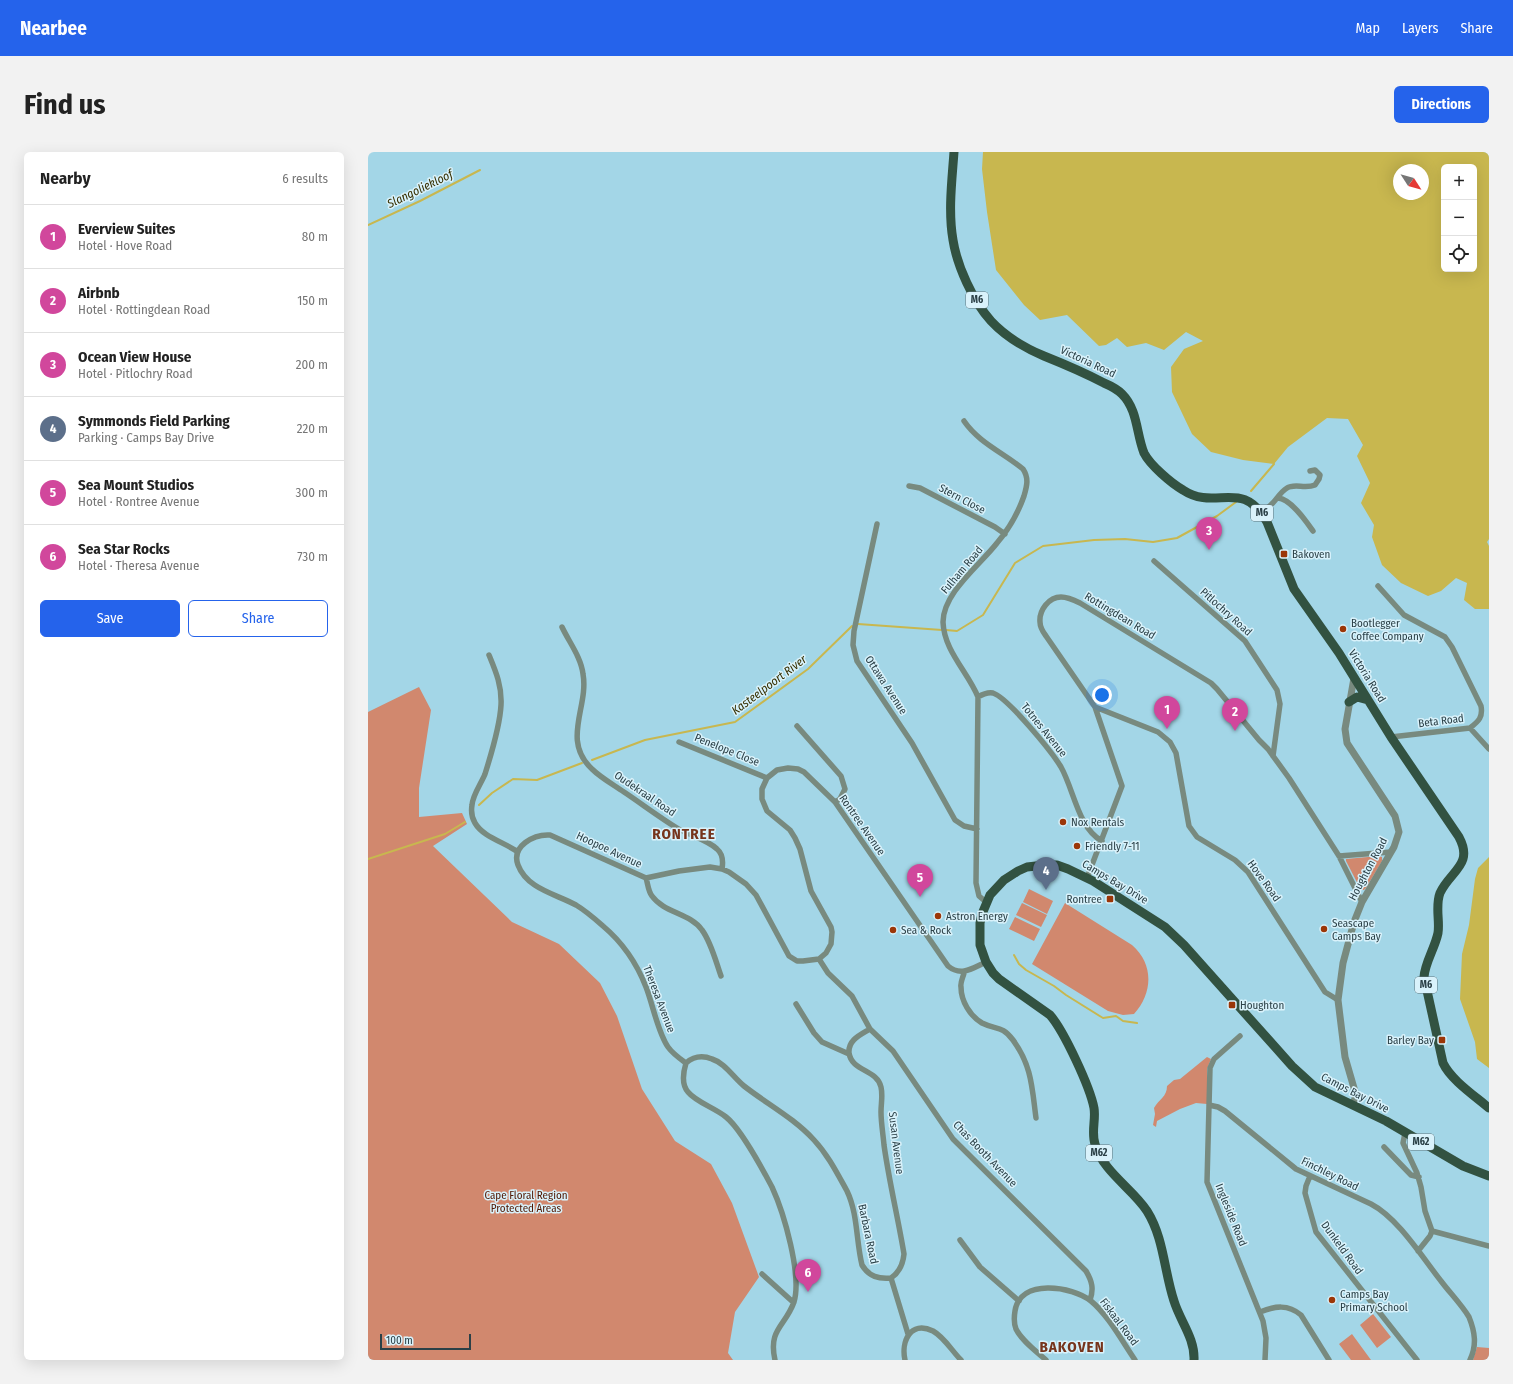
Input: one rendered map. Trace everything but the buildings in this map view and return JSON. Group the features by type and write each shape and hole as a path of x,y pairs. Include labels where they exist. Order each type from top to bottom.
{"main road":[{"name":"Victoria Road","path":"954,152 951,223 954,247 965,279 991,321 1006,334 1026,347 1095,378 1115,388 1122,394 1134,413 1142,446 1148,459 1182,490 1201,498 1236,497 1245,499 1261,512 1267,522 1294,589 1339,654 1391,737 1459,837 1464,850 1463,861 1440,894 1438,904 1437,938 1426,967 1424,977 1443,1063 1455,1079 1489,1108"},
{"path":"1349,702 1358,697 1368,700"},
{"name":"Camps Bay Drive","path":"1194,1360 1194,1346 1174,1301 1157,1231 1147,1211 1139,1200 1126,1187 1098,1152 1094,1138 1094,1114 1092,1102 1082,1074 1061,1030 1050,1015 999,979 986,962 980,945 979,934 982,914 986,902 1004,880 1018,871 1027,867 1045,865 1058,865 1068,868 1087,878 1165,927 1184,945 1302,1077 1316,1087 1353,1105 1463,1166 1489,1176"}],"street":[{"name":"Fulham Road","path":"964,421 969,429 976,435 1020,466 1026,473 1028,482 1014,521 1005,534 954,592 947,604 944,615 944,628 949,644 978,696 976,883 979,896 986,902"},
{"path":"1261,512 1270,507 1285,489 1293,485 1304,487 1315,485 1319,480 1320,475 1315,470 1310,471"},
{"name":"Stern Close","path":"909,486 920,488 1005,534"},
{"path":"1278,498 1283,498 1288,502 1313,531"},
{"name":"Ottawa Avenue","path":"878,524 854,631 853,645 857,661 912,743 955,820 964,826 977,829"},
{"name":"Pitlochry Road","path":"1154,561 1245,641 1277,690 1280,704 1273,756"},
{"name":"Beta Road","path":"1378,586 1404,615 1440,633 1449,642 1481,706 1482,716 1470,728 1391,737"},
{"name":"Rottingdean Road","path":"1087,878 1122,786 1096,707 1040,627 1040,618 1044,607 1048,602 1055,598 1065,598 1080,603 1211,683 1273,756 1340,856 1362,902"},
{"name":"Oudekraal Road","path":"562,627 579,660 583,674 584,686 577,722 577,734 579,748 586,762 592,770 676,827 714,847 720,852 722,869"},
{"path":"489,655 500,685 501,706 497,728 485,773 473,798 471,808 475,823 482,831 518,852"},
{"name":"Houghton Road","path":"1353,1105 1356,1094 1345,1057 1338,1000 1343,963 1347,943 1362,902 1391,852 1399,832 1398,823 1395,816 1345,737 1349,702 1354,678"},
{"name":"Totnes Avenue","path":"978,696 988,693 994,694 1012,707 1054,758 1065,776 1086,826 1092,834 1102,841"},
{"name":"Hove Road","path":"1096,707 1158,732 1170,742 1176,753 1187,820 1192,832 1201,840 1235,860 1248,872 1325,992 1338,1000"},
{"path":"797,726 841,776 845,789 840,799 835,802"},
{"path":"1470,728 1489,749"},
{"name":"Penelope Close","path":"680,742 767,778"},
{"name":"Rontree Avenue","path":"767,778 777,770 783,768 798,769 804,772 835,802 948,966 955,971 964,973"},
{"path":"722,869 742,880 756,895 789,956 797,961 819,959 826,953 831,944 831,927 810,891 800,849 795,838 790,830 767,811 764,805 762,794 767,778"},
{"name":"Hoopoe Avenue","path":"518,852 520,846 543,834 550,835 646,878 695,869 722,869"},
{"name":"Theresa Avenue","path":"518,852 516,858 518,864 529,882 577,906 589,914 612,934 627,952 640,973 646,987 664,1040 672,1053 686,1063"},
{"path":"1340,856 1391,852"},
{"path":"646,878 650,893 656,901 690,919 702,930 721,976"},
{"name":"Chas Booth Avenue","path":"819,959 828,973 852,996 870,1029 893,1051 953,1139 1086,1271 1092,1284 1090,1300"},
{"path":"986,962 964,973 960,986 962,996 969,1012 983,1023 1006,1031 1022,1053 1029,1068 1036,1118"},
{"path":"796,1004 814,1033 822,1042 849,1054 851,1043 854,1038 870,1029"},
{"name":"Ingleside Road","path":"1240,1036 1214,1059 1210,1068 1207,1182 1260,1312 1266,1333 1265,1360"},
{"name":"Susan Avenue","path":"849,1054 857,1066 874,1075 879,1081 883,1096 881,1112 884,1146 904,1254 904,1260 900,1271 891,1278"},
{"name":"Barbara Road","path":"686,1063 690,1059 698,1057 706,1057 719,1062 743,1085 792,1120 814,1140 830,1161 848,1193 855,1216 862,1265 865,1270 874,1277 891,1278"},
{"path":"686,1063 683,1079 687,1091 692,1096 718,1111 733,1124 742,1136 772,1187 784,1220 793,1259 796,1286 794,1302 774,1337 775,1360"},
{"name":"Finchley Road","path":"1209,1105 1218,1107 1225,1111 1288,1164 1310,1176 1379,1208 1390,1218 1418,1251 1469,1317 1473,1327 1475,1342 1470,1360"},
{"path":"1405,1133 1402,1143 1418,1177 1425,1211 1432,1231 1430,1236 1418,1251"},
{"path":"1384,1148 1411,1175 1418,1177"},
{"name":"Dunkeld Road","path":"1310,1176 1305,1193 1316,1232 1417,1360"},
{"path":"1432,1231 1489,1246"},
{"path":"960,1240 980,1267 1019,1301 1015,1310 1015,1327 1020,1335 1046,1360"},
{"path":"762,1274 794,1302"},
{"path":"891,1278 908,1334 904,1347 905,1360"},
{"name":"Fiskaal Road","path":"1019,1301 1029,1292 1048,1288 1062,1289 1090,1300 1106,1318 1135,1360"},
{"path":"1260,1312 1272,1307 1282,1306 1294,1310 1301,1315 1329,1360"},
{"path":"908,1334 920,1328 933,1331 961,1360"}],"green space":[{"name":"Cape Floral Region Protected Areas","path":"419,687 431,710 419,788 419,817 462,813 467,824 433,846 512,922 559,944 600,983 617,1016 642,1089 675,1141 711,1164 732,1203 759,1277 735,1312 728,1353 733,1360 368,1360 368,712"},
{"path":"1382,857 1382,861 1366,888 1361,890 1346,859"},
{"path":"1029,889 1053,901 1047,914 1023,902"},
{"path":"1022,903 1047,915 1041,927 1016,915"},
{"path":"1065,903 1132,945 1144,961 1147,970 1148,988 1145,997 1134,1014 1123,1015 1108,1011 1032,964"},
{"path":"1015,917 1040,929 1034,941 1009,929"},
{"path":"1207,1057 1211,1059 1207,1069 1207,1104 1196,1103 1180,1109 1157,1121 1156,1127 1153,1125 1155,1114 1154,1108 1166,1093 1167,1086 1174,1080 1180,1079"},
{"path":"1373,1314 1391,1337 1377,1348 1360,1325"},
{"path":"1352,1334 1371,1360 1351,1360 1339,1344"},
{"path":"1477,1347 1489,1348 1489,1360 1473,1360"}],"shaded area":[{"path":"983,152 1489,152 1489,539 1487,542 1489,546 1489,609 1475,609 1464,600 1467,583 1456,578 1441,591 1428,596 1401,583 1382,565 1372,537 1374,525 1361,503 1370,483 1357,456 1363,445 1348,419 1327,418 1288,447 1274,464 1243,460 1211,452 1192,434 1172,392 1171,367 1184,349 1203,341 1186,332 1164,350 1146,343 1127,347 1117,338 1106,345 1099,346 1067,315 1040,320 1024,305 996,270 982,169"},
{"path":"1489,857 1489,1068 1477,1059 1475,1042 1460,999 1462,954 1469,925 1475,879 1478,868"}],"waterway":[{"name":"Slangoliekloof","path":"368,225 420,201 480,170"},
{"name":"Kasteelpoort River","path":"1251,491 1274,464"},
{"name":"Kasteelpoort River","path":"946,630 957,631 983,615 1015,563 1043,546 1094,540 1125,539 1153,542 1177,538 1217,516 1236,502"},
{"name":"Kasteelpoort River","path":"858,624 942,630"},
{"name":"Kasteelpoort River","path":"592,760 645,740 735,722 808,669 852,626"},
{"name":"Kasteelpoort River","path":"479,805 492,793 513,779 537,780 582,763"},
{"name":"Kasteelpoort River","path":"368,859 445,834 465,822"},
{"path":"1014,955 1019,964 1026,970 1054,986 1103,1018 1116,1016 1123,1021 1137,1023"}],"place":[{"name":"Ocean View House","path":"1209,550"},
{"name":"Bakoven","path":"1284,554"},
{"name":"Bootlegger Coffee Company","path":"1343,629"},
{"name":"Everview Suites","path":"1167,729"},
{"name":"Airbnb","path":"1235,731"},
{"name":"Nox Rentals","path":"1063,822"},
{"name":"Friendly 7-11","path":"1077,846"},
{"name":"Symmonds Field Parking","path":"1046,890"},
{"name":"Sea Mount Studios","path":"920,897"},
{"name":"Rontree","path":"1110,899"},
{"name":"Astron Energy","path":"938,916"},
{"name":"Seascape Camps Bay","path":"1324,929"},
{"name":"Sea & Rock","path":"893,930"},
{"name":"Houghton","path":"1232,1005"},
{"name":"Barley Bay","path":"1442,1040"},
{"name":"Sea Star Rocks","path":"808,1292"},
{"name":"Camps Bay Primary School","path":"1332,1300"}],"district":[{"name":"RONTREE","path":"684,834"},
{"name":"BAKOVEN","path":"1072,1347"}]}
